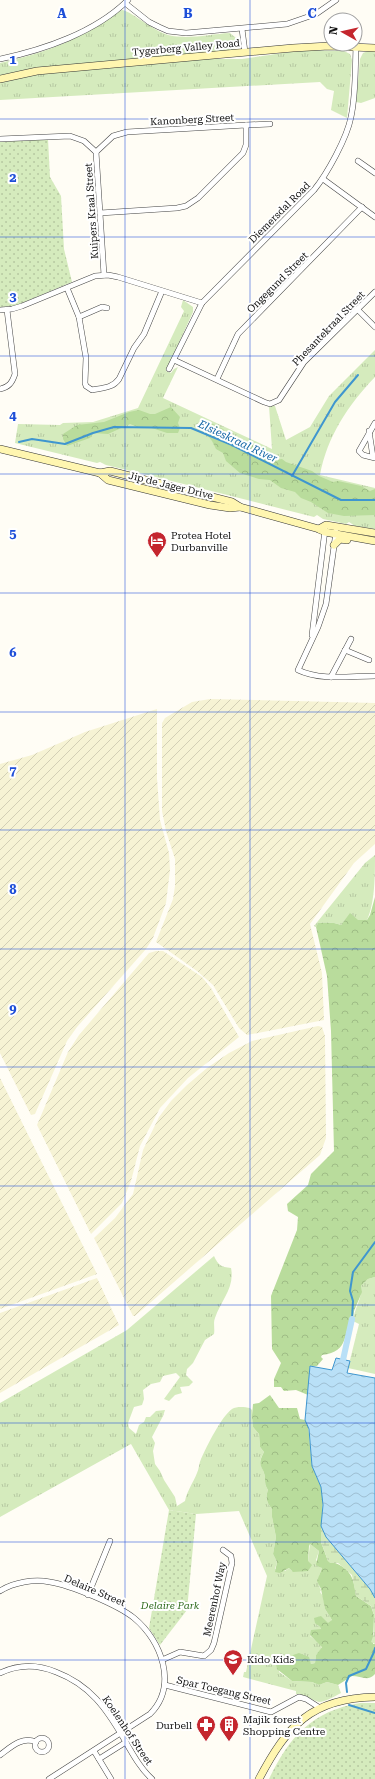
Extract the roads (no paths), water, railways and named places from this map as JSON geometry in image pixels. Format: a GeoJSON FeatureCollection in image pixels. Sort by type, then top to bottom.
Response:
{"type":"FeatureCollection","features":[{"type":"Feature","properties":{"kind":"main road","name":"Tygerberg Valley Road"},"geometry":{"type":"LineString","coordinates":[[0,79],[37,71],[245,52],[323,47]]}},
{"type":"Feature","properties":{"kind":"main road","name":"Tygerberg Valley Road"},"geometry":{"type":"LineString","coordinates":[[363,47],[375,48]]}},
{"type":"Feature","properties":{"kind":"main road","name":"Jip de Jager Drive"},"geometry":{"type":"LineString","coordinates":[[0,445],[18,453]]}},
{"type":"Feature","properties":{"kind":"main road","name":"Jip de Jager Drive"},"geometry":{"type":"LineString","coordinates":[[0,449],[100,473],[108,480],[210,505],[230,508],[240,507],[324,528],[375,534]]}},
{"type":"Feature","properties":{"kind":"main road","name":"Jip de Jager Drive"},"geometry":{"type":"LineString","coordinates":[[337,530],[375,541]]}},
{"type":"Feature","properties":{"kind":"main road"},"geometry":{"type":"LineString","coordinates":[[334,545],[341,539],[375,545]]}},
{"type":"Feature","properties":{"kind":"main road"},"geometry":{"type":"LineString","coordinates":[[259,1779],[276,1747],[299,1722],[320,1708],[342,1700],[375,1697]]}},
{"type":"Feature","properties":{"kind":"street"},"geometry":{"type":"LineString","coordinates":[[0,59],[21,55],[72,36],[97,23],[126,2],[149,22],[168,31],[186,32],[242,29],[296,22],[323,11],[336,0]]}},
{"type":"Feature","properties":{"kind":"street"},"geometry":{"type":"LineString","coordinates":[[242,29],[245,52]]}},
{"type":"Feature","properties":{"kind":"street","name":"Diemersdal Road"},"geometry":{"type":"LineString","coordinates":[[169,369],[202,303],[323,179],[350,123],[353,104],[356,52]]}},
{"type":"Feature","properties":{"kind":"street"},"geometry":{"type":"LineString","coordinates":[[246,125],[270,124]]}},
{"type":"Feature","properties":{"kind":"street","name":"Kanonberg Street"},"geometry":{"type":"LineString","coordinates":[[96,152],[112,136],[127,132],[246,125],[246,145],[242,154],[191,204],[177,208],[100,213]]}},
{"type":"Feature","properties":{"kind":"street","name":"Kuipers Kraal Street"},"geometry":{"type":"LineString","coordinates":[[0,139],[70,136],[84,141],[96,152],[104,275]]}},
{"type":"Feature","properties":{"kind":"street"},"geometry":{"type":"LineString","coordinates":[[358,161],[375,172]]}},
{"type":"Feature","properties":{"kind":"street"},"geometry":{"type":"LineString","coordinates":[[323,179],[375,217]]}},
{"type":"Feature","properties":{"kind":"street","name":"Ongegund Street"},"geometry":{"type":"LineString","coordinates":[[217,379],[238,334],[362,207]]}},
{"type":"Feature","properties":{"kind":"street"},"geometry":{"type":"LineString","coordinates":[[0,310],[7,310],[22,306],[90,278],[104,275],[118,277],[202,303]]}},
{"type":"Feature","properties":{"kind":"street"},"geometry":{"type":"LineString","coordinates":[[67,288],[79,317],[86,358],[84,373],[86,386],[92,390],[109,387],[116,383],[119,379],[134,348],[144,334],[162,291]]}},
{"type":"Feature","properties":{"kind":"street","name":"Phesantekraal Street"},"geometry":{"type":"LineString","coordinates":[[174,360],[264,402],[274,403],[282,397],[304,362],[375,292]]}},
{"type":"Feature","properties":{"kind":"street"},"geometry":{"type":"LineString","coordinates":[[79,317],[102,307],[107,308]]}},
{"type":"Feature","properties":{"kind":"street"},"geometry":{"type":"LineString","coordinates":[[357,309],[375,327]]}},
{"type":"Feature","properties":{"kind":"street"},"geometry":{"type":"LineString","coordinates":[[0,389],[11,383],[15,374],[7,310]]}},
{"type":"Feature","properties":{"kind":"street"},"geometry":{"type":"LineString","coordinates":[[370,431],[374,457],[363,455],[359,451],[370,431],[375,423]]}},
{"type":"Feature","properties":{"kind":"street"},"geometry":{"type":"LineString","coordinates":[[311,640],[324,528]]}},
{"type":"Feature","properties":{"kind":"street"},"geometry":{"type":"LineString","coordinates":[[337,530],[326,604],[322,617],[298,670],[312,676],[375,676]]}},
{"type":"Feature","properties":{"kind":"street"},"geometry":{"type":"LineString","coordinates":[[331,677],[351,639]]}},
{"type":"Feature","properties":{"kind":"street"},"geometry":{"type":"LineString","coordinates":[[345,650],[369,660]]}},
{"type":"Feature","properties":{"kind":"street"},"geometry":{"type":"LineString","coordinates":[[88,1595],[110,1541]]}},
{"type":"Feature","properties":{"kind":"street","name":"Meerenhof Way"},"geometry":{"type":"LineString","coordinates":[[162,1660],[183,1652],[204,1656],[211,1650],[214,1644],[232,1563],[230,1556],[224,1550]]}},
{"type":"Feature","properties":{"kind":"street","name":"Delaire Street"},"geometry":{"type":"LineString","coordinates":[[0,1591],[17,1584],[45,1581],[57,1583],[115,1606],[134,1618],[150,1635],[162,1660],[165,1685]]}},
{"type":"Feature","properties":{"kind":"street","name":"Koelenhof Street"},"geometry":{"type":"LineString","coordinates":[[0,1673],[14,1668],[33,1666],[44,1667],[72,1678],[89,1690],[100,1702],[139,1764],[152,1779]]}},
{"type":"Feature","properties":{"kind":"street"},"geometry":{"type":"LineString","coordinates":[[49,1779],[94,1751],[154,1710],[165,1685]]}},
{"type":"Feature","properties":{"kind":"street","name":"Spar Toegang Street"},"geometry":{"type":"LineString","coordinates":[[165,1685],[271,1712],[299,1697],[306,1699],[320,1708]]}},
{"type":"Feature","properties":{"kind":"street"},"geometry":{"type":"LineString","coordinates":[[0,1755],[22,1740],[29,1739],[36,1742]]}},
{"type":"Feature","properties":{"kind":"street"},"geometry":{"type":"LineString","coordinates":[[99,1759],[126,1742]]}},
{"type":"Feature","properties":{"kind":"street"},"geometry":{"type":"LineString","coordinates":[[94,1751],[111,1779]]}},
{"type":"Feature","properties":{"kind":"water"},"geometry":{"type":"Polygon","coordinates":[[[336,1358],[350,1361],[347,1373],[375,1378],[375,1598],[370,1589],[326,1537],[321,1526],[323,1505],[321,1487],[312,1466],[309,1429],[305,1420],[310,1366],[332,1370],[336,1358]]]}},
{"type":"Feature","properties":{"kind":"waterway"},"geometry":{"type":"LineString","coordinates":[[292,476],[335,402],[358,375]]}},
{"type":"Feature","properties":{"kind":"waterway","name":"Elsieskraal River"},"geometry":{"type":"LineString","coordinates":[[19,442],[32,439],[65,444],[93,433],[114,427],[191,428],[232,445],[341,500],[375,500]]}},
{"type":"Feature","properties":{"kind":"waterway"},"geometry":{"type":"LineString","coordinates":[[352,1319],[353,1301],[350,1291],[353,1272],[375,1242]]}},
{"type":"Feature","properties":{"kind":"waterway"},"geometry":{"type":"LineString","coordinates":[[343,1360],[352,1319]]}},
{"type":"Feature","properties":{"kind":"waterway"},"geometry":{"type":"LineString","coordinates":[[347,1692],[346,1683],[349,1676],[366,1669],[375,1648]]}},
{"type":"Feature","properties":{"kind":"waterway"},"geometry":{"type":"LineString","coordinates":[[349,1705],[375,1713]]}},
{"type":"Feature","properties":{"kind":"place","name":"Protea Hotel Durbanville"},"geometry":{"type":"Point","coordinates":[157,558]}},
{"type":"Feature","properties":{"kind":"place","name":"Kido Kids"},"geometry":{"type":"Point","coordinates":[233,1676]}},
{"type":"Feature","properties":{"kind":"place","name":"Durbell"},"geometry":{"type":"Point","coordinates":[206,1742]}},
{"type":"Feature","properties":{"kind":"place","name":"Majik forest Shopping Centre"},"geometry":{"type":"Point","coordinates":[229,1742]}},
{"type":"Feature","properties":{"kind":"park label","name":"Delaire Park"},"geometry":{"type":"Point","coordinates":[170,1605]}}]}
